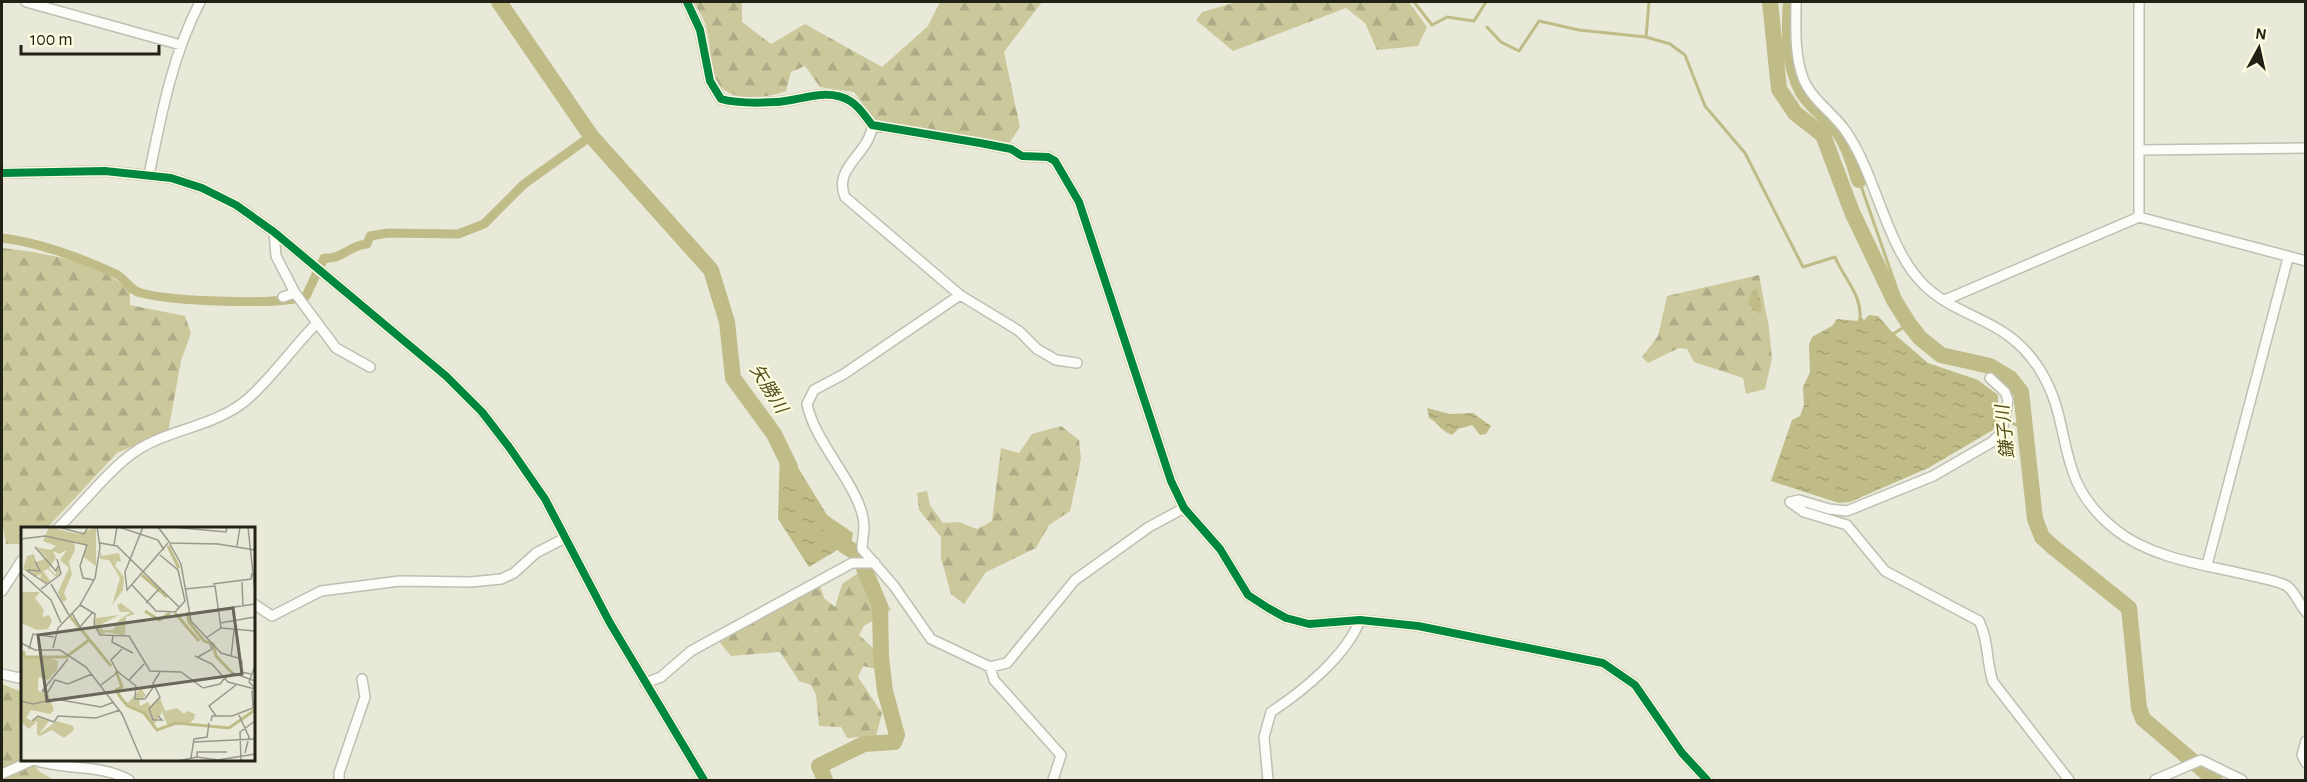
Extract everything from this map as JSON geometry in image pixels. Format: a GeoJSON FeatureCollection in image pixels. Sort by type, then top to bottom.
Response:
{"type":"FeatureCollection","features":[{"type":"Feature","properties":{"kind":"street"},"geometry":{"type":"LineString","coordinates":[[27,2],[181,45]]}},
{"type":"Feature","properties":{"kind":"street"},"geometry":{"type":"LineString","coordinates":[[149,175],[166,96],[181,45],[200,2]]}},
{"type":"Feature","properties":{"kind":"street"},"geometry":{"type":"LineString","coordinates":[[687,2],[700,30],[710,81],[721,99],[731,102],[777,102],[831,95],[849,100],[872,124],[980,143],[1011,150],[1022,156],[1048,158],[1055,161],[1079,202],[1122,337],[1142,389],[1164,465],[1184,508],[1220,549],[1248,595],[1286,618],[1309,624],[1360,620],[1418,626],[1603,663],[1621,673],[1635,685],[1683,753],[1707,780]]}},
{"type":"Feature","properties":{"kind":"street"},"geometry":{"type":"LineString","coordinates":[[1796,2],[1795,36],[1803,79],[1853,142],[1906,262],[1918,279],[1945,300],[1997,326],[2028,354],[2049,386],[2056,406],[2068,465],[2076,482],[2105,521],[2142,545],[2287,586],[2306,612]]}},
{"type":"Feature","properties":{"kind":"street"},"geometry":{"type":"LineString","coordinates":[[2139,2],[2139,218]]}},
{"type":"Feature","properties":{"kind":"street"},"geometry":{"type":"LineString","coordinates":[[872,124],[864,149],[844,172],[842,189],[845,197],[960,295],[1019,331],[1037,349],[1056,360],[1077,363]]}},
{"type":"Feature","properties":{"kind":"street"},"geometry":{"type":"LineString","coordinates":[[2139,150],[2306,148]]}},
{"type":"Feature","properties":{"kind":"street"},"geometry":{"type":"LineString","coordinates":[[2,173],[105,171],[171,178],[202,188],[236,205],[274,232],[446,376],[482,412],[545,499],[563,538],[645,683],[704,780]]}},
{"type":"Feature","properties":{"kind":"street"},"geometry":{"type":"LineString","coordinates":[[1945,300],[2139,218],[2306,261]]}},
{"type":"Feature","properties":{"kind":"street"},"geometry":{"type":"LineString","coordinates":[[274,232],[276,256],[295,292],[316,324],[336,348],[370,367]]}},
{"type":"Feature","properties":{"kind":"street"},"geometry":{"type":"LineString","coordinates":[[2207,565],[2288,258]]}},
{"type":"Feature","properties":{"kind":"street"},"geometry":{"type":"LineString","coordinates":[[283,297],[295,292]]}},
{"type":"Feature","properties":{"kind":"street"},"geometry":{"type":"LineString","coordinates":[[960,295],[844,374],[814,390],[807,404],[830,458],[858,502],[864,524],[862,549],[932,639],[990,667],[1007,663],[1075,580],[1141,533],[1184,508]]}},
{"type":"Feature","properties":{"kind":"street"},"geometry":{"type":"LineString","coordinates":[[59,527],[120,464],[136,451],[153,441],[193,429],[246,401],[316,324]]}},
{"type":"Feature","properties":{"kind":"street"},"geometry":{"type":"LineString","coordinates":[[1990,378],[2005,392],[2008,400],[2002,432],[1992,442],[1933,476],[1847,511],[1829,509],[1798,500],[1790,502],[1804,512],[1847,525],[1885,571],[1979,621],[1984,633],[1993,682],[2069,780]]}},
{"type":"Feature","properties":{"kind":"street"},"geometry":{"type":"LineString","coordinates":[[255,605],[272,616],[321,591],[400,580],[471,582],[501,579],[514,573],[536,553],[563,538]]}},
{"type":"Feature","properties":{"kind":"street"},"geometry":{"type":"LineString","coordinates":[[2,591],[21,562]]}},
{"type":"Feature","properties":{"kind":"street"},"geometry":{"type":"LineString","coordinates":[[645,683],[661,677],[691,651],[852,563],[875,563]]}},
{"type":"Feature","properties":{"kind":"street"},"geometry":{"type":"LineString","coordinates":[[1268,780],[1264,737],[1271,712],[1298,694],[1332,661],[1354,635],[1360,620]]}},
{"type":"Feature","properties":{"kind":"street"},"geometry":{"type":"LineString","coordinates":[[990,667],[994,680],[1061,755],[1053,780]]}},
{"type":"Feature","properties":{"kind":"street"},"geometry":{"type":"LineString","coordinates":[[2,674],[21,677]]}},
{"type":"Feature","properties":{"kind":"street"},"geometry":{"type":"LineString","coordinates":[[339,780],[339,773],[365,697],[362,679]]}},
{"type":"Feature","properties":{"kind":"street"},"geometry":{"type":"LineString","coordinates":[[2306,741],[2302,754],[2306,763]]}},
{"type":"Feature","properties":{"kind":"street"},"geometry":{"type":"LineString","coordinates":[[2155,780],[2201,760],[2242,780]]}},
{"type":"Feature","properties":{"kind":"street"},"geometry":{"type":"LineString","coordinates":[[2,774],[29,761]]}},
{"type":"Feature","properties":{"kind":"street"},"geometry":{"type":"LineString","coordinates":[[39,761],[97,768],[116,773],[129,780]]}},
{"type":"Feature","properties":{"kind":"green space"},"geometry":{"type":"Polygon","coordinates":[[[694,2],[742,2],[742,22],[771,44],[805,24],[882,67],[928,26],[940,2],[1042,2],[1004,52],[1020,127],[1008,145],[876,121],[854,92],[820,87],[805,66],[791,72],[786,91],[759,97],[734,95],[724,90],[717,82],[705,23],[694,2]]]}},
{"type":"Feature","properties":{"kind":"green space"},"geometry":{"type":"Polygon","coordinates":[[[1237,2],[1409,2],[1427,27],[1418,46],[1377,50],[1365,23],[1346,8],[1233,51],[1196,20],[1202,12],[1237,2]]]}},
{"type":"Feature","properties":{"kind":"green space"},"geometry":{"type":"Polygon","coordinates":[[[2,248],[35,252],[87,265],[118,281],[130,292],[130,305],[185,316],[191,333],[181,361],[168,432],[117,453],[48,527],[21,527],[21,544],[6,544],[2,522],[2,248]]]}},
{"type":"Feature","properties":{"kind":"green space"},"geometry":{"type":"Polygon","coordinates":[[[1759,275],[1772,359],[1765,389],[1746,394],[1743,378],[1694,362],[1687,349],[1679,348],[1648,363],[1642,357],[1658,336],[1667,296],[1759,275]]]}},
{"type":"Feature","properties":{"kind":"green space"},"geometry":{"type":"Polygon","coordinates":[[[1061,426],[1079,440],[1081,459],[1070,511],[1049,525],[1036,548],[986,572],[964,604],[951,594],[941,558],[941,537],[919,510],[917,493],[927,491],[930,505],[943,523],[959,522],[977,529],[992,521],[1001,448],[1019,453],[1032,434],[1061,426]]]}},
{"type":"Feature","properties":{"kind":"green space"},"geometry":{"type":"Polygon","coordinates":[[[867,567],[891,610],[864,626],[859,635],[874,649],[876,669],[863,666],[858,677],[882,713],[876,736],[847,738],[841,727],[819,726],[816,695],[811,685],[799,681],[780,652],[731,656],[720,643],[724,638],[820,585],[824,598],[835,607],[842,584],[867,567]]]}},
{"type":"Feature","properties":{"kind":"green space"},"geometry":{"type":"Polygon","coordinates":[[[2,684],[21,692],[21,761],[31,761],[40,772],[54,780],[2,780],[2,684]]]}},
{"type":"Feature","properties":{"kind":"water"},"geometry":{"type":"Polygon","coordinates":[[[1757,288],[1762,308],[1760,314],[1748,304],[1752,291],[1757,288]]]}},
{"type":"Feature","properties":{"kind":"water"},"geometry":{"type":"Polygon","coordinates":[[[1869,315],[1878,316],[1892,332],[1928,363],[1978,380],[1998,395],[1998,411],[2003,415],[2002,419],[1997,420],[1993,430],[1928,468],[1850,502],[1839,503],[1771,481],[1792,420],[1800,416],[1804,405],[1803,387],[1810,372],[1809,345],[1812,337],[1832,326],[1837,319],[1857,321],[1860,316],[1864,320],[1869,315]]]}},
{"type":"Feature","properties":{"kind":"water"},"geometry":{"type":"Polygon","coordinates":[[[1427,408],[1450,414],[1473,413],[1491,426],[1486,434],[1480,435],[1472,425],[1458,429],[1452,435],[1429,418],[1427,408]]]}},
{"type":"Feature","properties":{"kind":"water"},"geometry":{"type":"Polygon","coordinates":[[[783,443],[827,515],[853,533],[851,545],[839,549],[809,567],[778,519],[780,448],[783,443]]]}},
{"type":"Feature","properties":{"kind":"waterway","name":"矢勝川"},"geometry":{"type":"LineString","coordinates":[[499,2],[591,136],[711,270],[727,322],[733,378],[774,434],[790,467]]}},
{"type":"Feature","properties":{"kind":"waterway"},"geometry":{"type":"LineString","coordinates":[[1414,2],[1432,25],[1447,17],[1474,21],[1486,2]]}},
{"type":"Feature","properties":{"kind":"waterway"},"geometry":{"type":"LineString","coordinates":[[1649,2],[1646,37],[1670,44],[1685,55],[1705,106],[1745,153],[1803,267],[1835,257],[1855,294],[1860,319]]}},
{"type":"Feature","properties":{"kind":"waterway","name":"鎌子川"},"geometry":{"type":"LineString","coordinates":[[1770,2],[1779,89],[1795,113],[1823,135],[1852,212],[1894,300],[1920,338],[1941,355],[1990,366],[2010,378],[2021,392],[2035,519],[2042,537],[2129,608],[2139,708],[2143,719],[2215,780]]}},
{"type":"Feature","properties":{"kind":"waterway","name":"鎌子川"},"geometry":{"type":"LineString","coordinates":[[1791,2],[1792,60],[1798,82],[1810,101],[1843,138],[1859,180]]}},
{"type":"Feature","properties":{"kind":"waterway"},"geometry":{"type":"LineString","coordinates":[[1487,27],[1501,42],[1519,51],[1539,21],[1579,30],[1646,37]]}},
{"type":"Feature","properties":{"kind":"waterway"},"geometry":{"type":"LineString","coordinates":[[2,238],[46,247],[88,262],[119,276],[137,292],[155,296],[250,302],[293,299],[306,296],[324,258],[336,257],[355,247],[367,244],[370,236],[388,233],[458,234],[484,224],[524,184],[591,136]]}},
{"type":"Feature","properties":{"kind":"waterway"},"geometry":{"type":"LineString","coordinates":[[1859,180],[1909,324],[1893,334]]}},
{"type":"Feature","properties":{"kind":"waterway"},"geometry":{"type":"LineString","coordinates":[[2007,420],[2024,429]]}},
{"type":"Feature","properties":{"kind":"waterway","name":"矢勝川"},"geometry":{"type":"LineString","coordinates":[[825,780],[819,766],[864,744],[894,742],[897,735],[885,691],[881,657],[880,606],[858,554],[845,546],[831,528]]}},
{"type":"Feature","properties":{"kind":"cycle path"},"geometry":{"type":"LineString","coordinates":[[687,2],[700,30],[710,81],[721,99],[763,103],[832,95],[853,103],[872,125],[1011,149],[1022,156],[1048,157],[1055,161],[1079,202],[1171,481],[1184,508],[1220,549],[1248,595],[1286,618],[1309,624],[1360,620],[1418,626],[1603,663],[1635,685],[1682,753],[1707,780]]}},
{"type":"Feature","properties":{"kind":"cycle path"},"geometry":{"type":"LineString","coordinates":[[2,173],[105,171],[171,178],[202,188],[236,205],[274,232],[446,376],[482,412],[545,499],[610,623],[704,780]]}}]}
